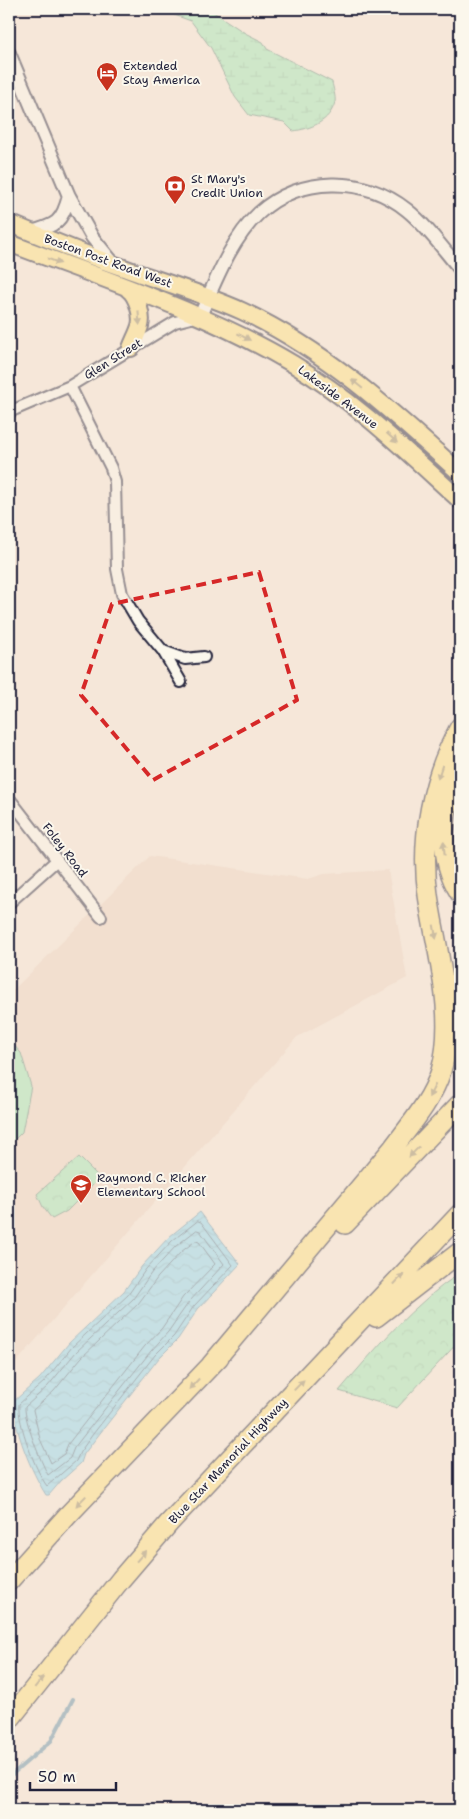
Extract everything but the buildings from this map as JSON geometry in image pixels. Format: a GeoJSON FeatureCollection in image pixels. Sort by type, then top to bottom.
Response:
{"type":"FeatureCollection","features":[{"type":"Feature","properties":{"kind":"highway"},"geometry":{"type":"LineString","coordinates":[[211,1365],[387,1156],[420,1112],[438,1079],[444,1053],[444,983],[428,894],[427,840],[440,771],[460,727]]}},
{"type":"Feature","properties":{"kind":"highway"},"geometry":{"type":"LineString","coordinates":[[460,768],[447,806],[444,838],[448,868],[460,893]]}},
{"type":"Feature","properties":{"kind":"highway"},"geometry":{"type":"LineString","coordinates":[[9,1581],[211,1365],[460,1104]]}},
{"type":"Feature","properties":{"kind":"highway","name":"Blue Star Memorial Highway"},"geometry":{"type":"LineString","coordinates":[[9,1720],[121,1579],[169,1523],[460,1214]]}},
{"type":"Feature","properties":{"kind":"highway"},"geometry":{"type":"LineString","coordinates":[[318,1366],[430,1273],[460,1252]]}},
{"type":"Feature","properties":{"kind":"main road","name":"Boston Post Road West"},"geometry":{"type":"LineString","coordinates":[[9,223],[116,265],[208,298]]}},
{"type":"Feature","properties":{"kind":"main road","name":"Boston Post Road West"},"geometry":{"type":"LineString","coordinates":[[9,243],[200,316]]}},
{"type":"Feature","properties":{"kind":"main road"},"geometry":{"type":"LineString","coordinates":[[128,289],[133,292],[140,324],[131,348]]}},
{"type":"Feature","properties":{"kind":"main road","name":"Lakeside Avenue"},"geometry":{"type":"LineString","coordinates":[[208,298],[257,319],[332,364],[408,425],[460,473]]}},
{"type":"Feature","properties":{"kind":"main road","name":"Lakeside Avenue"},"geometry":{"type":"LineString","coordinates":[[200,316],[282,357],[316,378],[381,429],[460,500]]}},
{"type":"Feature","properties":{"kind":"street"},"geometry":{"type":"LineString","coordinates":[[9,53],[69,196],[92,237],[116,265]]}},
{"type":"Feature","properties":{"kind":"street"},"geometry":{"type":"LineString","coordinates":[[200,316],[235,245],[258,214],[296,191],[324,185],[358,186],[390,198],[416,218],[460,269]]}},
{"type":"Feature","properties":{"kind":"street"},"geometry":{"type":"LineString","coordinates":[[31,232],[50,227],[59,221],[65,212],[69,196]]}},
{"type":"Feature","properties":{"kind":"street","name":"Glen Street"},"geometry":{"type":"LineString","coordinates":[[9,412],[70,386],[175,322],[200,316]]}},
{"type":"Feature","properties":{"kind":"street"},"geometry":{"type":"LineString","coordinates":[[70,386],[111,468],[115,482],[117,568],[122,594],[138,621],[163,651],[181,682]]}},
{"type":"Feature","properties":{"kind":"street"},"geometry":{"type":"LineString","coordinates":[[163,651],[185,658],[204,657]]}},
{"type":"Feature","properties":{"kind":"street","name":"Foley Road"},"geometry":{"type":"LineString","coordinates":[[9,798],[101,917]]}},
{"type":"Feature","properties":{"kind":"street"},"geometry":{"type":"LineString","coordinates":[[9,903],[57,860]]}},
{"type":"Feature","properties":{"kind":"highlighted area"},"geometry":{"type":"Polygon","coordinates":[[[259,572],[297,700],[153,780],[81,695],[112,604],[259,572]]]}},
{"type":"Feature","properties":{"kind":"shaded area","name":"Raymond C. Richer Elementary School"},"geometry":{"type":"Polygon","coordinates":[[[150,856],[308,879],[324,874],[388,870],[407,978],[297,1037],[9,1371],[9,994],[150,856]]]}},
{"type":"Feature","properties":{"kind":"green space"},"geometry":{"type":"Polygon","coordinates":[[[158,9],[209,9],[245,33],[263,42],[267,49],[332,82],[335,102],[329,115],[312,126],[293,131],[284,122],[249,115],[235,97],[211,48],[191,21],[158,9]]]}},
{"type":"Feature","properties":{"kind":"green space"},"geometry":{"type":"Polygon","coordinates":[[[9,1040],[21,1053],[31,1086],[22,1132],[9,1145],[9,1040]]]}},
{"type":"Feature","properties":{"kind":"green space"},"geometry":{"type":"Polygon","coordinates":[[[79,1157],[100,1178],[67,1211],[52,1219],[43,1207],[37,1194],[79,1157]]]}},
{"type":"Feature","properties":{"kind":"green space"},"geometry":{"type":"Polygon","coordinates":[[[460,1273],[460,1340],[397,1408],[339,1391],[410,1313],[460,1273]]]}},
{"type":"Feature","properties":{"kind":"water"},"geometry":{"type":"Polygon","coordinates":[[[200,1212],[240,1264],[198,1309],[178,1339],[159,1358],[84,1454],[81,1463],[49,1495],[46,1495],[24,1450],[16,1425],[13,1402],[40,1378],[69,1343],[124,1291],[142,1266],[169,1237],[200,1212]]]}},
{"type":"Feature","properties":{"kind":"waterway"},"geometry":{"type":"LineString","coordinates":[[9,1777],[51,1741],[73,1699]]}},
{"type":"Feature","properties":{"kind":"waterway"},"geometry":{"type":"LineString","coordinates":[[9,1802],[23,1810]]}},
{"type":"Feature","properties":{"kind":"place","name":"Extended Stay America"},"geometry":{"type":"Point","coordinates":[107,92]}},
{"type":"Feature","properties":{"kind":"place","name":"St Mary's Credit Union"},"geometry":{"type":"Point","coordinates":[175,205]}},
{"type":"Feature","properties":{"kind":"place","name":"Raymond C. Richer Elementary School"},"geometry":{"type":"Point","coordinates":[81,1204]}}]}
